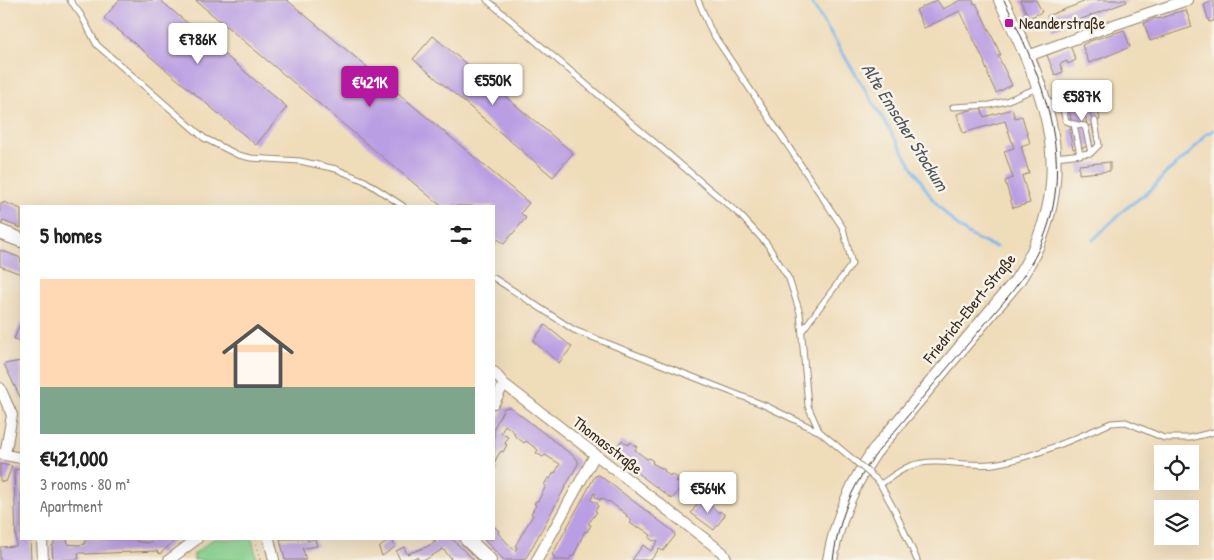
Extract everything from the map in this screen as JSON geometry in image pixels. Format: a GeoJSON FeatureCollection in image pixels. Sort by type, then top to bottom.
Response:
{"type":"FeatureCollection","features":[{"type":"Feature","properties":{"kind":"main road","name":"Friedrich-Ebert-Straße"},"geometry":{"type":"LineString","coordinates":[[830,560],[841,514],[860,472],[925,390],[1012,288],[1030,261],[1040,241],[1053,191],[1054,157],[1050,125],[1040,87],[1028,56],[1001,0]]}},
{"type":"Feature","properties":{"kind":"main road"},"geometry":{"type":"LineString","coordinates":[[0,232],[20,240]]}},
{"type":"Feature","properties":{"kind":"main road"},"geometry":{"type":"LineString","coordinates":[[468,540],[489,560]]}},
{"type":"Feature","properties":{"kind":"street"},"geometry":{"type":"LineString","coordinates":[[1028,56],[1187,0]]}},
{"type":"Feature","properties":{"kind":"street","name":"Thomasstraße"},"geometry":{"type":"LineString","coordinates":[[495,373],[504,384],[722,552],[727,560]]}},
{"type":"Feature","properties":{"kind":"street"},"geometry":{"type":"LineString","coordinates":[[495,401],[504,384]]}},
{"type":"Feature","properties":{"kind":"street"},"geometry":{"type":"LineString","coordinates":[[0,388],[12,415],[2,454],[20,458]]}},
{"type":"Feature","properties":{"kind":"street"},"geometry":{"type":"LineString","coordinates":[[537,560],[595,454]]}},
{"type":"Feature","properties":{"kind":"street"},"geometry":{"type":"LineString","coordinates":[[42,540],[43,560]]}},
{"type":"Feature","properties":{"kind":"street"},"geometry":{"type":"LineString","coordinates":[[170,560],[196,540]]}},
{"type":"Feature","properties":{"kind":"street"},"geometry":{"type":"LineString","coordinates":[[269,540],[274,560]]}},
{"type":"Feature","properties":{"kind":"lane"},"geometry":{"type":"LineString","coordinates":[[70,0],[81,15],[97,45],[204,138],[238,155],[250,158],[300,161],[336,169],[365,181],[401,205]]}},
{"type":"Feature","properties":{"kind":"lane"},"geometry":{"type":"LineString","coordinates":[[487,0],[740,215],[767,244],[789,279],[800,313],[808,406],[819,432]]}},
{"type":"Feature","properties":{"kind":"lane"},"geometry":{"type":"LineString","coordinates":[[698,0],[711,31],[843,228],[852,264],[802,331]]}},
{"type":"Feature","properties":{"kind":"lane"},"geometry":{"type":"LineString","coordinates":[[953,107],[990,105],[1006,101],[1040,87]]}},
{"type":"Feature","properties":{"kind":"lane"},"geometry":{"type":"LineString","coordinates":[[1044,104],[1083,92],[1090,96],[1092,105]]}},
{"type":"Feature","properties":{"kind":"lane"},"geometry":{"type":"LineString","coordinates":[[1060,99],[1066,121],[1085,126],[1091,153]]}},
{"type":"Feature","properties":{"kind":"lane"},"geometry":{"type":"LineString","coordinates":[[1054,157],[1091,153],[1099,145],[1095,121]]}},
{"type":"Feature","properties":{"kind":"lane"},"geometry":{"type":"LineString","coordinates":[[1074,124],[1080,154]]}},
{"type":"Feature","properties":{"kind":"lane"},"geometry":{"type":"LineString","coordinates":[[495,279],[574,330],[764,405],[819,432],[879,482],[895,511],[917,560]]}},
{"type":"Feature","properties":{"kind":"lane"},"geometry":{"type":"LineString","coordinates":[[879,482],[910,466],[921,464],[941,462],[997,464],[1022,458],[1111,423],[1126,422],[1164,438],[1190,438],[1214,432]]}},
{"type":"Feature","properties":{"kind":"path"},"geometry":{"type":"LineString","coordinates":[[255,540],[260,560]]}},
{"type":"Feature","properties":{"kind":"green space"},"geometry":{"type":"Polygon","coordinates":[[[212,540],[252,540],[257,560],[194,560],[194,554],[212,540]]]}},
{"type":"Feature","properties":{"kind":"building"},"geometry":{"type":"Polygon","coordinates":[[[119,0],[160,0],[287,107],[256,145],[104,18],[119,0]]]}},
{"type":"Feature","properties":{"kind":"building"},"geometry":{"type":"Polygon","coordinates":[[[195,0],[287,0],[529,203],[521,213],[526,218],[504,244],[498,239],[495,244],[495,205],[440,205],[195,0]]]}},
{"type":"Feature","properties":{"kind":"building"},"geometry":{"type":"Polygon","coordinates":[[[937,0],[943,9],[961,0],[973,0],[974,4],[976,3],[1001,55],[998,56],[1012,85],[996,93],[985,63],[960,11],[924,28],[916,10],[937,0]]]}},
{"type":"Feature","properties":{"kind":"building"},"geometry":{"type":"Polygon","coordinates":[[[1020,0],[1036,0],[1042,12],[1029,18],[1020,0]]]}},
{"type":"Feature","properties":{"kind":"building"},"geometry":{"type":"Polygon","coordinates":[[[1089,0],[1126,0],[1127,2],[1052,30],[1047,16],[1089,0]]]}},
{"type":"Feature","properties":{"kind":"building"},"geometry":{"type":"Polygon","coordinates":[[[1214,0],[1214,21],[1209,22],[1204,5],[1214,0]]]}},
{"type":"Feature","properties":{"kind":"building"},"geometry":{"type":"Polygon","coordinates":[[[1186,10],[1192,27],[1150,41],[1144,23],[1186,10]]]}},
{"type":"Feature","properties":{"kind":"building"},"geometry":{"type":"Polygon","coordinates":[[[1124,30],[1130,47],[1089,63],[1082,45],[1124,30]]]}},
{"type":"Feature","properties":{"kind":"building"},"geometry":{"type":"Polygon","coordinates":[[[433,36],[573,153],[553,177],[413,59],[433,36]]]}},
{"type":"Feature","properties":{"kind":"building"},"geometry":{"type":"Polygon","coordinates":[[[1070,46],[1076,60],[1068,64],[1067,61],[1060,64],[1063,72],[1055,75],[1047,55],[1070,46]]]}},
{"type":"Feature","properties":{"kind":"building"},"geometry":{"type":"Polygon","coordinates":[[[1087,96],[1089,106],[1097,104],[1100,120],[1092,122],[1090,112],[1085,113],[1087,126],[1092,125],[1096,145],[1073,149],[1069,130],[1073,129],[1067,100],[1087,96]]]}},
{"type":"Feature","properties":{"kind":"building"},"geometry":{"type":"Polygon","coordinates":[[[981,107],[984,117],[1012,109],[1015,118],[1022,116],[1030,143],[1021,146],[1029,173],[1022,176],[1030,203],[1013,208],[1005,181],[1013,178],[1004,151],[1014,148],[1005,121],[963,133],[957,114],[981,107]]]}},
{"type":"Feature","properties":{"kind":"building"},"geometry":{"type":"Polygon","coordinates":[[[1110,162],[1110,171],[1079,174],[1079,165],[1110,162]]]}},
{"type":"Feature","properties":{"kind":"building"},"geometry":{"type":"Polygon","coordinates":[[[4,202],[20,209],[20,228],[3,221],[2,224],[0,223],[0,203],[3,204],[4,202]]]}},
{"type":"Feature","properties":{"kind":"building"},"geometry":{"type":"Polygon","coordinates":[[[0,250],[20,258],[20,274],[0,266],[0,250]]]}},
{"type":"Feature","properties":{"kind":"building"},"geometry":{"type":"Polygon","coordinates":[[[20,324],[20,342],[14,339],[20,324]]]}},
{"type":"Feature","properties":{"kind":"building"},"geometry":{"type":"Polygon","coordinates":[[[545,325],[572,347],[559,363],[533,341],[545,325]]]}},
{"type":"Feature","properties":{"kind":"building"},"geometry":{"type":"Polygon","coordinates":[[[20,361],[20,397],[4,364],[20,361]]]}},
{"type":"Feature","properties":{"kind":"building"},"geometry":{"type":"Polygon","coordinates":[[[510,407],[578,461],[525,560],[504,560],[484,540],[495,540],[495,527],[499,531],[498,533],[515,551],[517,547],[515,546],[533,515],[531,514],[536,505],[534,504],[538,501],[548,478],[550,479],[560,464],[545,455],[543,457],[536,453],[538,450],[526,441],[524,443],[505,425],[501,433],[508,437],[505,444],[507,445],[495,462],[495,426],[504,408],[510,407]]]}},
{"type":"Feature","properties":{"kind":"building"},"geometry":{"type":"Polygon","coordinates":[[[622,440],[628,445],[630,442],[637,447],[635,450],[647,459],[649,458],[653,461],[652,463],[665,470],[670,476],[671,474],[678,478],[676,481],[682,486],[672,499],[612,454],[622,440]]]}},
{"type":"Feature","properties":{"kind":"building"},"geometry":{"type":"Polygon","coordinates":[[[0,464],[12,466],[6,482],[0,481],[0,464]]]}},
{"type":"Feature","properties":{"kind":"building"},"geometry":{"type":"Polygon","coordinates":[[[20,469],[20,540],[30,540],[31,560],[0,560],[0,547],[16,546],[14,470],[20,469]]]}},
{"type":"Feature","properties":{"kind":"building"},"geometry":{"type":"Polygon","coordinates":[[[599,475],[674,532],[675,536],[663,551],[659,549],[651,560],[632,560],[643,545],[651,551],[658,541],[653,541],[649,538],[651,535],[630,523],[632,521],[627,515],[609,501],[601,498],[600,500],[595,497],[596,494],[594,493],[591,500],[597,503],[598,506],[595,511],[597,512],[588,524],[591,525],[587,532],[585,531],[573,557],[571,556],[569,560],[554,560],[552,555],[595,476],[599,475]]]}},
{"type":"Feature","properties":{"kind":"building"},"geometry":{"type":"Polygon","coordinates":[[[701,499],[719,513],[720,511],[725,515],[714,530],[691,513],[701,499]]]}},
{"type":"Feature","properties":{"kind":"building"},"geometry":{"type":"Polygon","coordinates":[[[54,540],[67,540],[68,544],[78,545],[85,544],[85,540],[137,540],[137,542],[149,543],[153,540],[175,540],[160,554],[157,551],[78,553],[79,559],[53,560],[52,545],[54,545],[54,540]]]}},
{"type":"Feature","properties":{"kind":"building"},"geometry":{"type":"Polygon","coordinates":[[[280,540],[315,540],[317,546],[302,547],[306,560],[285,560],[280,540]]]}},
{"type":"Feature","properties":{"kind":"building"},"geometry":{"type":"Polygon","coordinates":[[[389,540],[392,540],[395,547],[382,556],[379,548],[389,540]]]}},
{"type":"Feature","properties":{"kind":"building"},"geometry":{"type":"Polygon","coordinates":[[[433,540],[453,540],[474,560],[449,560],[451,558],[443,549],[425,560],[419,560],[417,557],[409,560],[400,560],[396,551],[404,547],[407,554],[436,542],[433,540]]]}},
{"type":"Feature","properties":{"kind":"waterway","name":"Alte Emscher Stockum"},"geometry":{"type":"LineString","coordinates":[[810,0],[931,197],[959,228],[975,238],[996,247]]}},
{"type":"Feature","properties":{"kind":"waterway","name":"Alte Emscher Stockum"},"geometry":{"type":"LineString","coordinates":[[1093,240],[1125,209],[1152,189],[1166,173],[1191,152],[1205,135],[1214,130]]}},
{"type":"Feature","properties":{"kind":"tram line"},"geometry":{"type":"LineString","coordinates":[[833,560],[837,538],[847,505],[867,467],[883,445],[1014,290],[1043,240],[1053,205],[1057,171],[1054,136],[1046,102],[1034,68],[1004,0]]}},
{"type":"Feature","properties":{"kind":"place","name":"Neanderstraße"},"geometry":{"type":"Point","coordinates":[1009,23]}}]}
